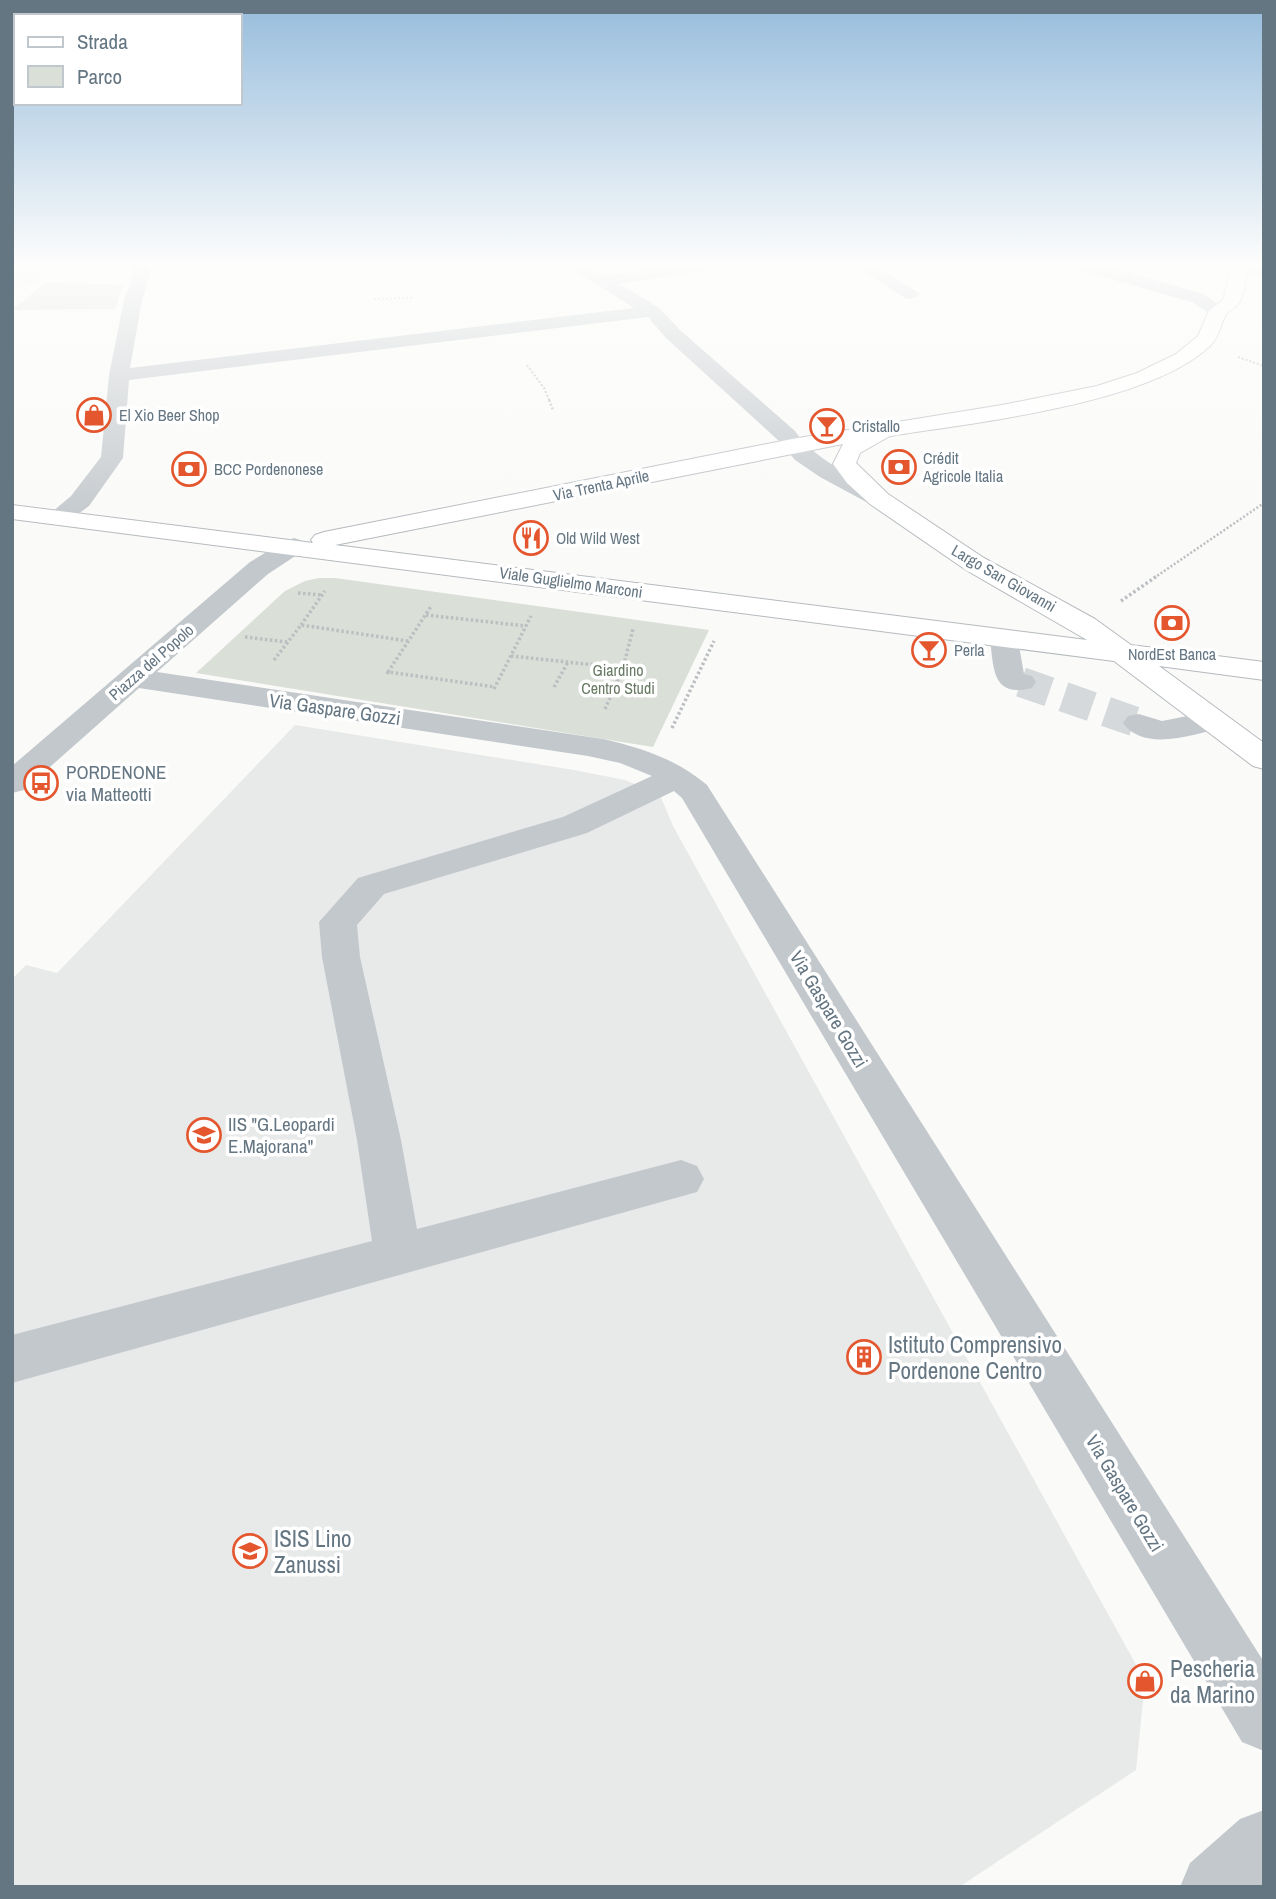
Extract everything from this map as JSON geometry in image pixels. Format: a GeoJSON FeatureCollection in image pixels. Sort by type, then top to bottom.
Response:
{"type":"FeatureCollection","features":[{"type":"Feature","properties":{"kind":"main road"},"geometry":{"type":"LineString","coordinates":[[909,427],[1070,398],[1144,377],[1183,358],[1192,351]]}},
{"type":"Feature","properties":{"kind":"main road","name":"Via Trenta Aprile"},"geometry":{"type":"LineString","coordinates":[[294,547],[792,446],[909,427]]}},
{"type":"Feature","properties":{"kind":"main road","name":"Largo San Giovanni"},"geometry":{"type":"LineString","coordinates":[[909,427],[853,445],[845,454],[844,464],[855,478],[879,499],[975,564],[1085,625],[1264,759]]}},
{"type":"Feature","properties":{"kind":"main road","name":"Viale Guglielmo Marconi"},"geometry":{"type":"LineString","coordinates":[[12,512],[1129,656]]}},
{"type":"Feature","properties":{"kind":"main road","name":"Largo San Giovanni"},"geometry":{"type":"LineString","coordinates":[[1129,656],[1264,671]]}},
{"type":"Feature","properties":{"kind":"street"},"geometry":{"type":"LineString","coordinates":[[57,518],[80,502],[112,458],[119,375],[124,351]]}},
{"type":"Feature","properties":{"kind":"street"},"geometry":{"type":"LineString","coordinates":[[119,375],[322,351]]}},
{"type":"Feature","properties":{"kind":"street","name":"Largo San Giovanni"},"geometry":{"type":"LineString","coordinates":[[692,351],[787,436],[792,446],[812,461],[879,499]]}},
{"type":"Feature","properties":{"kind":"street","name":"Piazza del Popolo"},"geometry":{"type":"LineString","coordinates":[[12,783],[258,568],[294,547]]}},
{"type":"Feature","properties":{"kind":"street"},"geometry":{"type":"LineString","coordinates":[[1004,640],[1010,679],[1021,682]]}},
{"type":"Feature","properties":{"kind":"street","name":"Via Gaspare Gozzi"},"geometry":{"type":"LineString","coordinates":[[134,678],[630,754],[667,770],[695,792],[1264,1720]]}},
{"type":"Feature","properties":{"kind":"street"},"geometry":{"type":"LineString","coordinates":[[1139,723],[1160,731],[1213,720]]}},
{"type":"Feature","properties":{"kind":"street"},"geometry":{"type":"LineString","coordinates":[[398,1255],[379,1140],[341,957],[338,922],[371,886],[575,825],[667,770]]}},
{"type":"Feature","properties":{"kind":"street"},"geometry":{"type":"LineString","coordinates":[[12,1359],[681,1179]]}},
{"type":"Feature","properties":{"kind":"street"},"geometry":{"type":"LineString","coordinates":[[1214,1887],[1264,1843]]}},
{"type":"Feature","properties":{"kind":"path"},"geometry":{"type":"LineString","coordinates":[[527,365],[544,388],[553,410]]}},
{"type":"Feature","properties":{"kind":"path"},"geometry":{"type":"LineString","coordinates":[[1085,625],[1264,503]]}},
{"type":"Feature","properties":{"kind":"path"},"geometry":{"type":"LineString","coordinates":[[248,696],[330,585]]}},
{"type":"Feature","properties":{"kind":"path"},"geometry":{"type":"LineString","coordinates":[[388,672],[436,597]]}},
{"type":"Feature","properties":{"kind":"path"},"geometry":{"type":"LineString","coordinates":[[426,614],[526,626]]}},
{"type":"Feature","properties":{"kind":"path"},"geometry":{"type":"LineString","coordinates":[[478,730],[532,614]]}},
{"type":"Feature","properties":{"kind":"path"},"geometry":{"type":"LineString","coordinates":[[301,625],[408,641]]}},
{"type":"Feature","properties":{"kind":"path"},"geometry":{"type":"LineString","coordinates":[[511,656],[623,668],[633,629]]}},
{"type":"Feature","properties":{"kind":"path"},"geometry":{"type":"LineString","coordinates":[[239,636],[287,642]]}},
{"type":"Feature","properties":{"kind":"path"},"geometry":{"type":"LineString","coordinates":[[667,770],[715,640]]}},
{"type":"Feature","properties":{"kind":"path"},"geometry":{"type":"LineString","coordinates":[[554,687],[568,662]]}},
{"type":"Feature","properties":{"kind":"shaded area"},"geometry":{"type":"Polygon","coordinates":[[[295,725],[574,770],[625,780],[660,795],[673,826],[1145,1681],[1136,1770],[959,1887],[12,1887],[12,979],[26,965],[57,973],[295,725]]]}},
{"type":"Feature","properties":{"kind":"green space","name":"Giardino Centro Studi"},"geometry":{"type":"Polygon","coordinates":[[[335,578],[709,630],[653,747],[196,673],[285,591],[305,581],[335,578]]]}},
{"type":"Feature","properties":{"kind":"tunnel"},"geometry":{"type":"LineString","coordinates":[[1021,682],[1139,723]]}},
{"type":"Feature","properties":{"kind":"place","name":"El Xio Beer Shop"},"geometry":{"type":"Point","coordinates":[94,415]}},
{"type":"Feature","properties":{"kind":"place","name":"Cristallo"},"geometry":{"type":"Point","coordinates":[827,426]}},
{"type":"Feature","properties":{"kind":"place","name":"Crédit Agricole Italia"},"geometry":{"type":"Point","coordinates":[899,467]}},
{"type":"Feature","properties":{"kind":"place","name":"BCC Pordenonese"},"geometry":{"type":"Point","coordinates":[189,469]}},
{"type":"Feature","properties":{"kind":"place","name":"Old Wild West"},"geometry":{"type":"Point","coordinates":[531,538]}},
{"type":"Feature","properties":{"kind":"place","name":"NordEst Banca"},"geometry":{"type":"Point","coordinates":[1172,623]}},
{"type":"Feature","properties":{"kind":"place","name":"Perla"},"geometry":{"type":"Point","coordinates":[929,650]}},
{"type":"Feature","properties":{"kind":"place","name":"PORDENONE via Matteotti"},"geometry":{"type":"Point","coordinates":[41,783]}},
{"type":"Feature","properties":{"kind":"place","name":"IIS \"G.Leopardi E.Majorana\""},"geometry":{"type":"Point","coordinates":[204,1135]}},
{"type":"Feature","properties":{"kind":"place","name":"Istituto Comprensivo Pordenone Centro"},"geometry":{"type":"Point","coordinates":[864,1357]}},
{"type":"Feature","properties":{"kind":"place","name":"ISIS Lino Zanussi"},"geometry":{"type":"Point","coordinates":[250,1551]}},
{"type":"Feature","properties":{"kind":"place","name":"Pescheria da Marino"},"geometry":{"type":"Point","coordinates":[1145,1681]}}]}
